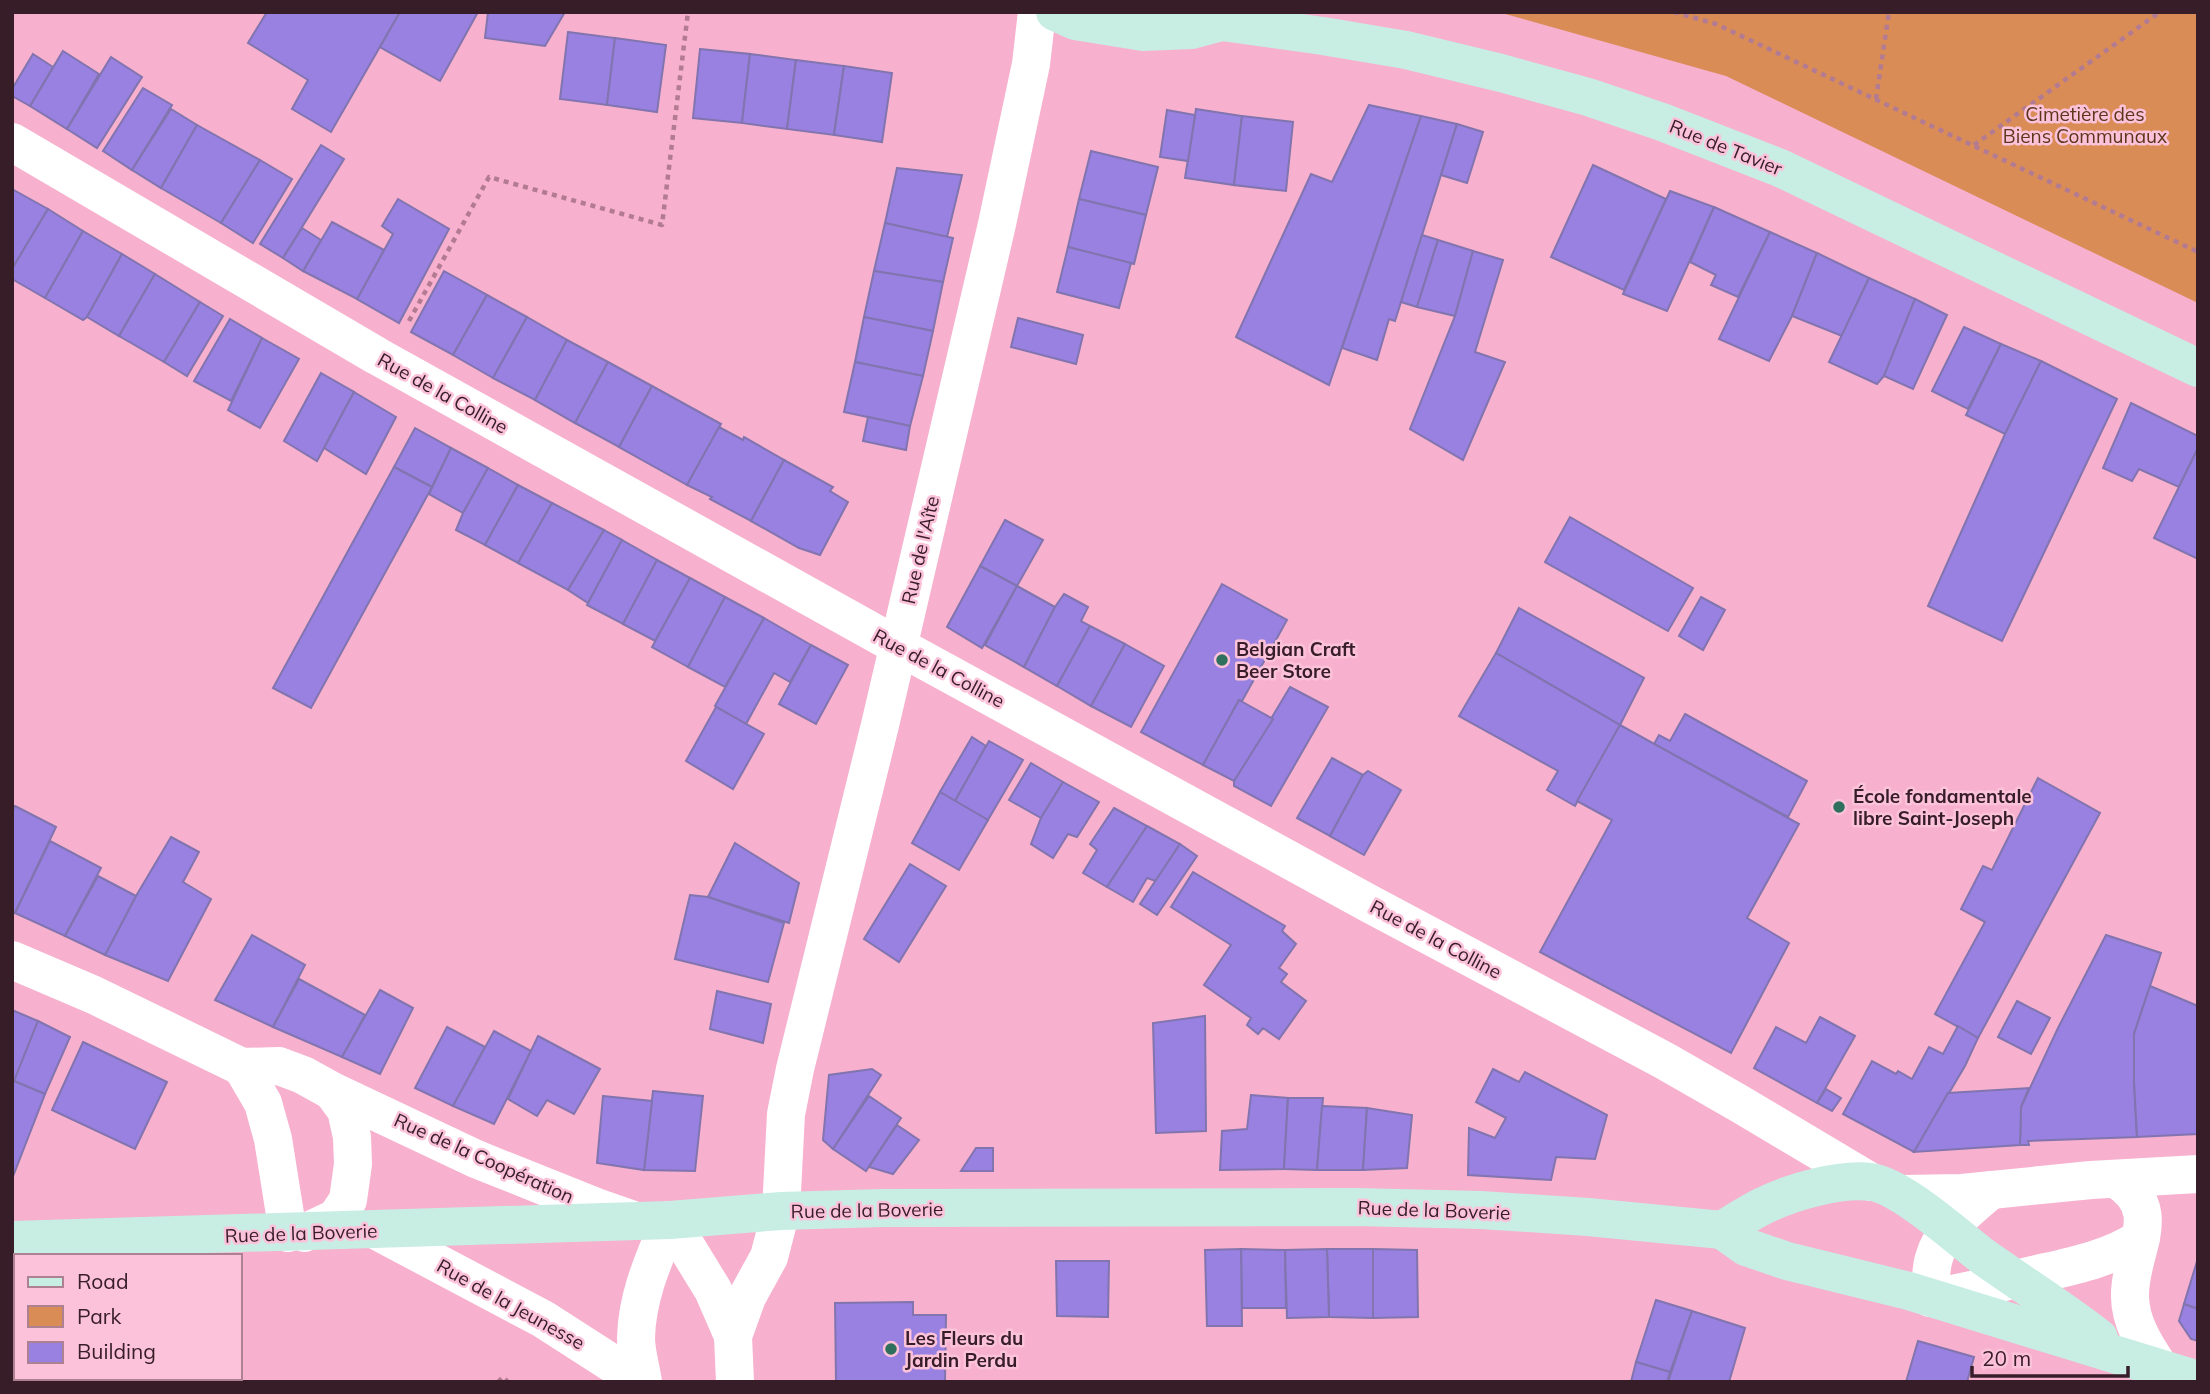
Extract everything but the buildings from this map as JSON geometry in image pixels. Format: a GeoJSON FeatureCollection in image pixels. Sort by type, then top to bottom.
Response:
{"type":"FeatureCollection","features":[{"type":"Feature","properties":{"kind":"street","name":"Rue de l'Aîte"},"geometry":{"type":"LineString","coordinates":[[781,1211],[786,1114],[795,1069],[898,646],[1013,149],[1031,64],[1037,12]]}},
{"type":"Feature","properties":{"kind":"street","name":"Rue de Tavier"},"geometry":{"type":"LineString","coordinates":[[1055,12],[1076,21],[1143,32],[1192,30],[1214,17],[1406,50],[1551,86],[1662,122],[1780,168],[2198,369]]}},
{"type":"Feature","properties":{"kind":"street","name":"Rue de la Colline"},"geometry":{"type":"LineString","coordinates":[[12,142],[365,350],[898,646],[1370,904],[1665,1061],[1886,1188]]}},
{"type":"Feature","properties":{"kind":"street","name":"Rue de la Coopération"},"geometry":{"type":"LineString","coordinates":[[12,960],[94,995],[242,1068],[279,1066],[476,1158],[596,1207],[654,1221]]}},
{"type":"Feature","properties":{"kind":"street"},"geometry":{"type":"LineString","coordinates":[[242,1068],[262,1103],[296,1233],[336,1218],[348,1200],[353,1164],[352,1137],[346,1110],[332,1091]]}},
{"type":"Feature","properties":{"kind":"street"},"geometry":{"type":"LineString","coordinates":[[2198,1174],[1962,1194],[1844,1183],[1796,1193],[1763,1205],[1722,1230],[1746,1247],[1787,1261],[1930,1297],[2198,1380]]}},
{"type":"Feature","properties":{"kind":"street"},"geometry":{"type":"LineString","coordinates":[[2116,1179],[2129,1187],[2139,1201],[2144,1216],[2133,1264],[2130,1295],[2137,1328],[2160,1368]]}},
{"type":"Feature","properties":{"kind":"street"},"geometry":{"type":"LineString","coordinates":[[1886,1188],[2122,1356]]}},
{"type":"Feature","properties":{"kind":"street"},"geometry":{"type":"LineString","coordinates":[[1930,1297],[1935,1254],[1948,1231],[1991,1190]]}},
{"type":"Feature","properties":{"kind":"street","name":"Rue de la Boverie"},"geometry":{"type":"LineString","coordinates":[[12,1240],[654,1221],[781,1211],[897,1208],[1356,1207],[1535,1214],[1722,1230]]}},
{"type":"Feature","properties":{"kind":"street"},"geometry":{"type":"LineString","coordinates":[[734,1382],[733,1336],[747,1297],[769,1257],[781,1211]]}},
{"type":"Feature","properties":{"kind":"street"},"geometry":{"type":"LineString","coordinates":[[654,1221],[713,1290],[733,1336]]}},
{"type":"Feature","properties":{"kind":"street","name":"Rue de la Jeunesse"},"geometry":{"type":"LineString","coordinates":[[642,1382],[636,1340],[654,1221]]}},
{"type":"Feature","properties":{"kind":"street","name":"Rue de la Jeunesse"},"geometry":{"type":"LineString","coordinates":[[377,1231],[543,1319],[642,1382]]}},
{"type":"Feature","properties":{"kind":"street"},"geometry":{"type":"LineString","coordinates":[[1930,1297],[1975,1291],[2098,1259],[2141,1238]]}},
{"type":"Feature","properties":{"kind":"path"},"geometry":{"type":"LineString","coordinates":[[408,323],[489,177],[662,225],[688,12]]}},
{"type":"Feature","properties":{"kind":"path"},"geometry":{"type":"LineString","coordinates":[[1674,12],[1716,24],[2198,252]]}},
{"type":"Feature","properties":{"kind":"path"},"geometry":{"type":"LineString","coordinates":[[1876,99],[1889,12]]}},
{"type":"Feature","properties":{"kind":"path"},"geometry":{"type":"LineString","coordinates":[[1973,145],[2161,12]]}},
{"type":"Feature","properties":{"kind":"path"},"geometry":{"type":"LineString","coordinates":[[498,1382],[503,1377],[508,1382]]}},
{"type":"Feature","properties":{"kind":"green space","name":"Cimetière des Biens Communaux"},"geometry":{"type":"Polygon","coordinates":[[[1498,12],[2198,12],[2198,303],[1726,76],[1498,12]]]}},
{"type":"Feature","properties":{"kind":"place","name":"Belgian Craft Beer Store"},"geometry":{"type":"Point","coordinates":[1222,660]}},
{"type":"Feature","properties":{"kind":"place","name":"École fondamentale libre Saint-Joseph"},"geometry":{"type":"Point","coordinates":[1839,807]}},
{"type":"Feature","properties":{"kind":"place","name":"Les Fleurs du Jardin Perdu"},"geometry":{"type":"Point","coordinates":[891,1349]}}]}
